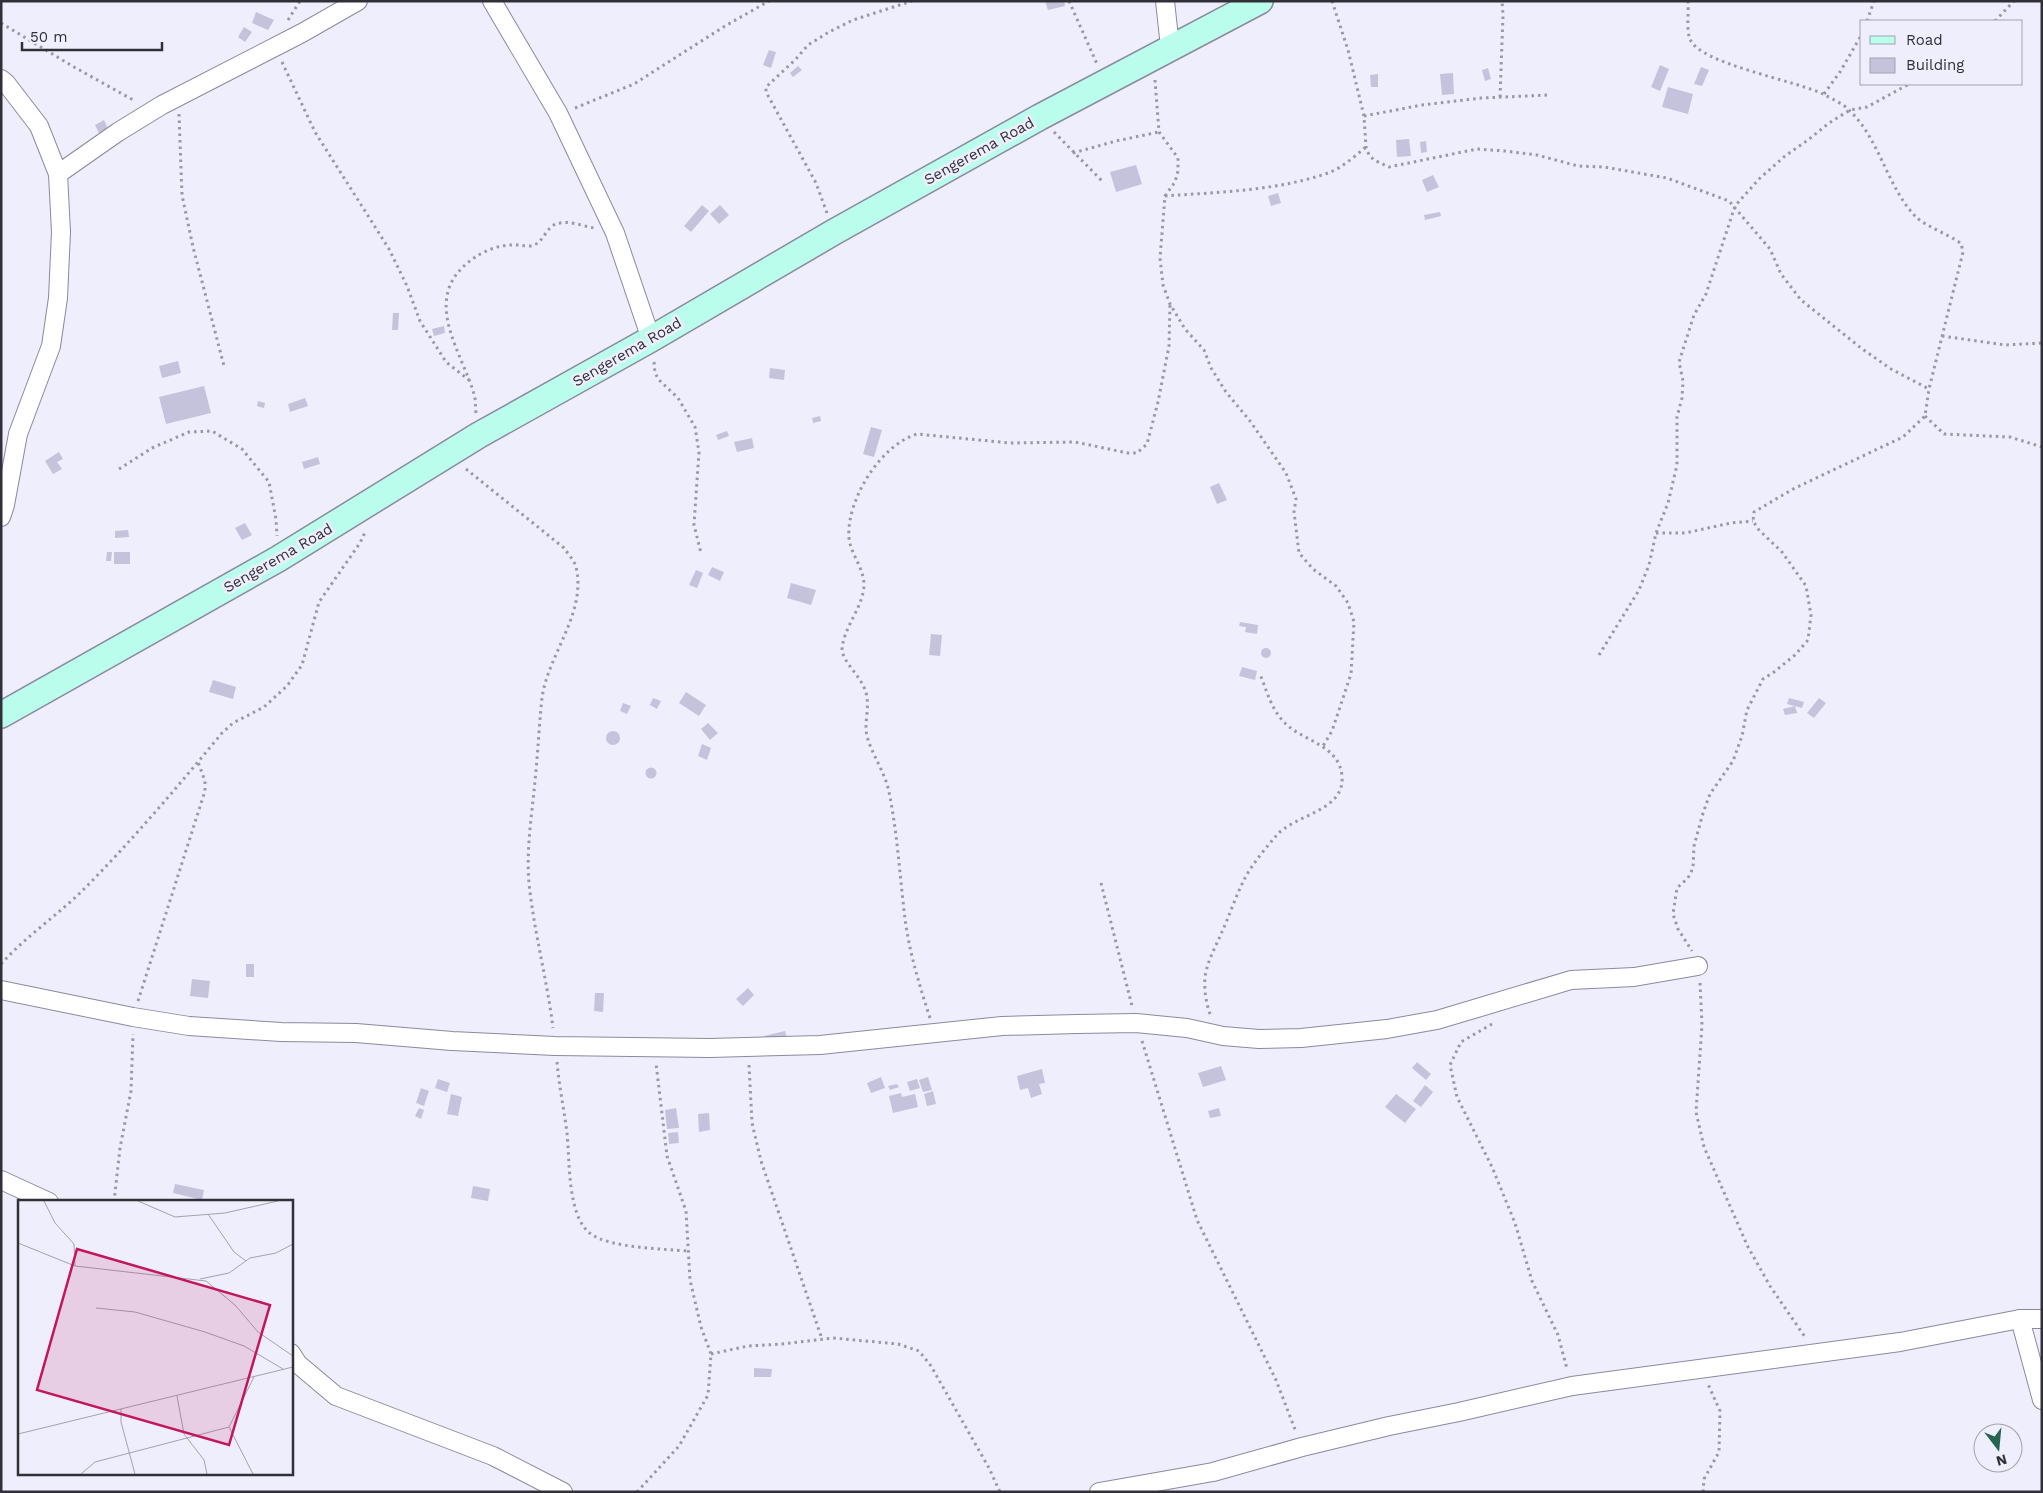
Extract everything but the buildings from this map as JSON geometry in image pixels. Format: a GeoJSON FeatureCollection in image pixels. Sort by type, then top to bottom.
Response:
{"type":"FeatureCollection","features":[{"type":"Feature","properties":{"kind":"main road","name":"Sengerema Road"},"geometry":{"type":"LineString","coordinates":[[1,715],[278,559],[383,496],[479,435],[651,339],[834,232],[1161,52],[1260,1]]}},
{"type":"Feature","properties":{"kind":"street"},"geometry":{"type":"LineString","coordinates":[[58,174],[118,132],[170,102],[276,47],[358,1]]}},
{"type":"Feature","properties":{"kind":"street"},"geometry":{"type":"LineString","coordinates":[[492,1],[558,113],[616,233],[651,339]]}},
{"type":"Feature","properties":{"kind":"street"},"geometry":{"type":"LineString","coordinates":[[1161,52],[1165,1]]}},
{"type":"Feature","properties":{"kind":"street"},"geometry":{"type":"LineString","coordinates":[[1,80],[6,83],[38,126],[58,174],[61,232],[58,298],[51,346],[18,434],[5,506],[1,517]]}},
{"type":"Feature","properties":{"kind":"street"},"geometry":{"type":"LineString","coordinates":[[1,990],[133,1017],[189,1026],[281,1032],[356,1033],[452,1041],[555,1046],[748,1047],[820,1045],[1002,1026],[1136,1023],[1187,1028],[1223,1036],[1258,1039],[1301,1038],[1388,1029],[1437,1020],[1571,980],[1634,977],[1698,966]]}},
{"type":"Feature","properties":{"kind":"street"},"geometry":{"type":"LineString","coordinates":[[1,1180],[45,1200]]}},
{"type":"Feature","properties":{"kind":"street"},"geometry":{"type":"LineString","coordinates":[[2020,1319],[2042,1400]]}},
{"type":"Feature","properties":{"kind":"street"},"geometry":{"type":"LineString","coordinates":[[1099,1492],[1213,1472],[1302,1447],[1389,1426],[1572,1386],[1900,1342],[2020,1319],[2042,1319]]}},
{"type":"Feature","properties":{"kind":"street"},"geometry":{"type":"LineString","coordinates":[[292,1355],[298,1364],[336,1396],[493,1456],[562,1492]]}},
{"type":"Feature","properties":{"kind":"path"},"geometry":{"type":"LineString","coordinates":[[558,113],[594,102],[634,84],[768,1]]}},
{"type":"Feature","properties":{"kind":"path"},"geometry":{"type":"LineString","coordinates":[[834,232],[816,183],[766,92],[766,87],[808,45],[829,32],[853,20],[912,1]]}},
{"type":"Feature","properties":{"kind":"path"},"geometry":{"type":"LineString","coordinates":[[1069,1],[1106,82]]}},
{"type":"Feature","properties":{"kind":"path"},"geometry":{"type":"LineString","coordinates":[[1332,1],[1348,50],[1364,116],[1366,147],[1369,155],[1374,160],[1389,167],[1477,149],[1536,155],[1578,166],[1667,178],[1729,201],[1770,249],[1781,274],[1801,300],[1861,348],[1891,369],[1929,389]]}},
{"type":"Feature","properties":{"kind":"path"},"geometry":{"type":"LineString","coordinates":[[1500,97],[1504,15],[1502,1]]}},
{"type":"Feature","properties":{"kind":"path"},"geometry":{"type":"LineString","coordinates":[[1688,1],[1690,38],[1695,47],[1732,65],[1824,94],[1850,110],[1868,135],[1888,175],[1916,217],[1931,228],[1961,244],[1963,252],[1924,416],[1903,437],[1767,503],[1754,512],[1753,521],[1782,552],[1806,586],[1811,615],[1808,640],[1795,655],[1762,679],[1747,710],[1742,736],[1733,761],[1710,794],[1694,846],[1693,868],[1688,878],[1677,888],[1672,914],[1698,966],[1702,1025],[1696,1112],[1704,1147],[1752,1255],[1770,1286],[1817,1353]]}},
{"type":"Feature","properties":{"kind":"path"},"geometry":{"type":"LineString","coordinates":[[1867,20],[1874,1]]}},
{"type":"Feature","properties":{"kind":"path"},"geometry":{"type":"LineString","coordinates":[[1995,20],[2014,1]]}},
{"type":"Feature","properties":{"kind":"path"},"geometry":{"type":"LineString","coordinates":[[1,23],[74,68],[136,101],[170,102],[180,124],[182,195],[193,247],[224,366]]}},
{"type":"Feature","properties":{"kind":"path"},"geometry":{"type":"LineString","coordinates":[[1824,94],[1840,72],[1860,37]]}},
{"type":"Feature","properties":{"kind":"path"},"geometry":{"type":"LineString","coordinates":[[276,47],[315,132],[389,248],[407,286],[420,321],[446,362],[469,380]]}},
{"type":"Feature","properties":{"kind":"path"},"geometry":{"type":"LineString","coordinates":[[1161,52],[1158,104],[1159,132],[1178,158],[1178,171],[1175,182],[1164,196],[1160,258],[1163,285],[1170,304],[1185,329],[1204,350],[1211,368],[1226,392],[1250,421],[1286,474],[1296,499],[1294,512],[1299,553],[1313,569],[1336,586],[1348,603],[1354,622],[1351,674],[1332,731],[1323,746]]}},
{"type":"Feature","properties":{"kind":"path"},"geometry":{"type":"LineString","coordinates":[[1599,655],[1639,590],[1649,565],[1656,533],[1668,503],[1677,465],[1677,417],[1682,398],[1683,381],[1679,362],[1694,315],[1706,294],[1735,206],[1759,179],[1785,156],[1829,123],[1850,110],[1867,106],[1907,85]]}},
{"type":"Feature","properties":{"kind":"path"},"geometry":{"type":"LineString","coordinates":[[1364,116],[1422,105],[1500,97],[1549,95]]}},
{"type":"Feature","properties":{"kind":"path"},"geometry":{"type":"LineString","coordinates":[[1040,118],[1103,182]]}},
{"type":"Feature","properties":{"kind":"path"},"geometry":{"type":"LineString","coordinates":[[1073,153],[1159,132]]}},
{"type":"Feature","properties":{"kind":"path"},"geometry":{"type":"LineString","coordinates":[[1164,196],[1241,191],[1282,184],[1329,172],[1349,161],[1366,147]]}},
{"type":"Feature","properties":{"kind":"path"},"geometry":{"type":"LineString","coordinates":[[479,435],[475,395],[446,320],[445,305],[449,287],[458,272],[474,257],[501,246],[536,244],[541,241],[550,227],[558,223],[569,222],[616,233]]}},
{"type":"Feature","properties":{"kind":"path"},"geometry":{"type":"LineString","coordinates":[[935,1033],[915,973],[888,790],[866,735],[867,698],[861,679],[846,662],[842,650],[846,634],[862,597],[864,583],[861,568],[852,552],[849,540],[849,525],[852,511],[863,484],[878,462],[906,437],[917,434],[1010,443],[1075,442],[1128,453],[1138,453],[1147,444],[1158,402],[1169,346],[1170,304]]}},
{"type":"Feature","properties":{"kind":"path"},"geometry":{"type":"LineString","coordinates":[[1942,336],[2005,345],[2042,343]]}},
{"type":"Feature","properties":{"kind":"path"},"geometry":{"type":"LineString","coordinates":[[651,339],[655,373],[659,380],[678,398],[695,427],[699,452],[694,525],[701,553]]}},
{"type":"Feature","properties":{"kind":"path"},"geometry":{"type":"LineString","coordinates":[[1924,416],[1944,434],[2010,437],[2042,447]]}},
{"type":"Feature","properties":{"kind":"path"},"geometry":{"type":"LineString","coordinates":[[119,469],[152,448],[189,432],[212,431],[242,450],[269,482],[276,520],[278,559]]}},
{"type":"Feature","properties":{"kind":"path"},"geometry":{"type":"LineString","coordinates":[[448,454],[564,548],[575,565],[578,583],[572,615],[542,696],[530,836],[529,880],[536,934],[549,996],[559,1087],[567,1133],[573,1197],[582,1225],[591,1234],[602,1240],[649,1248],[688,1251]]}},
{"type":"Feature","properties":{"kind":"path"},"geometry":{"type":"LineString","coordinates":[[1656,533],[1685,533],[1731,523],[1753,521]]}},
{"type":"Feature","properties":{"kind":"path"},"geometry":{"type":"LineString","coordinates":[[1,964],[15,949],[87,886],[144,827],[222,733],[233,723],[264,707],[287,686],[302,665],[319,602],[360,543],[367,527]]}},
{"type":"Feature","properties":{"kind":"path"},"geometry":{"type":"LineString","coordinates":[[1223,1036],[1209,1013],[1206,1003],[1205,977],[1209,962],[1244,880],[1255,862],[1277,834],[1295,820],[1327,806],[1341,788],[1341,767],[1335,756],[1323,746],[1287,726],[1276,713],[1260,674]]}},
{"type":"Feature","properties":{"kind":"path"},"geometry":{"type":"LineString","coordinates":[[114,1200],[120,1148],[132,1091],[133,1017],[205,792],[205,781],[198,762]]}},
{"type":"Feature","properties":{"kind":"path"},"geometry":{"type":"LineString","coordinates":[[1101,883],[1136,1023],[1176,1146],[1197,1220],[1276,1380],[1302,1447]]}},
{"type":"Feature","properties":{"kind":"path"},"geometry":{"type":"LineString","coordinates":[[1513,998],[1494,1023],[1461,1042],[1450,1065],[1457,1097],[1492,1167],[1515,1223],[1532,1281],[1558,1335],[1572,1386]]}},
{"type":"Feature","properties":{"kind":"path"},"geometry":{"type":"LineString","coordinates":[[748,1047],[752,1123],[761,1161],[822,1339]]}},
{"type":"Feature","properties":{"kind":"path"},"geometry":{"type":"LineString","coordinates":[[637,1492],[679,1446],[708,1395],[711,1354],[701,1327],[690,1280],[686,1211],[667,1156],[654,1048]]}},
{"type":"Feature","properties":{"kind":"path"},"geometry":{"type":"LineString","coordinates":[[711,1354],[748,1346],[833,1338],[898,1344],[919,1352],[931,1366],[989,1468],[1000,1492]]}},
{"type":"Feature","properties":{"kind":"path"},"geometry":{"type":"LineString","coordinates":[[1701,1370],[1720,1411],[1719,1452],[1704,1479],[1703,1492]]}}]}
